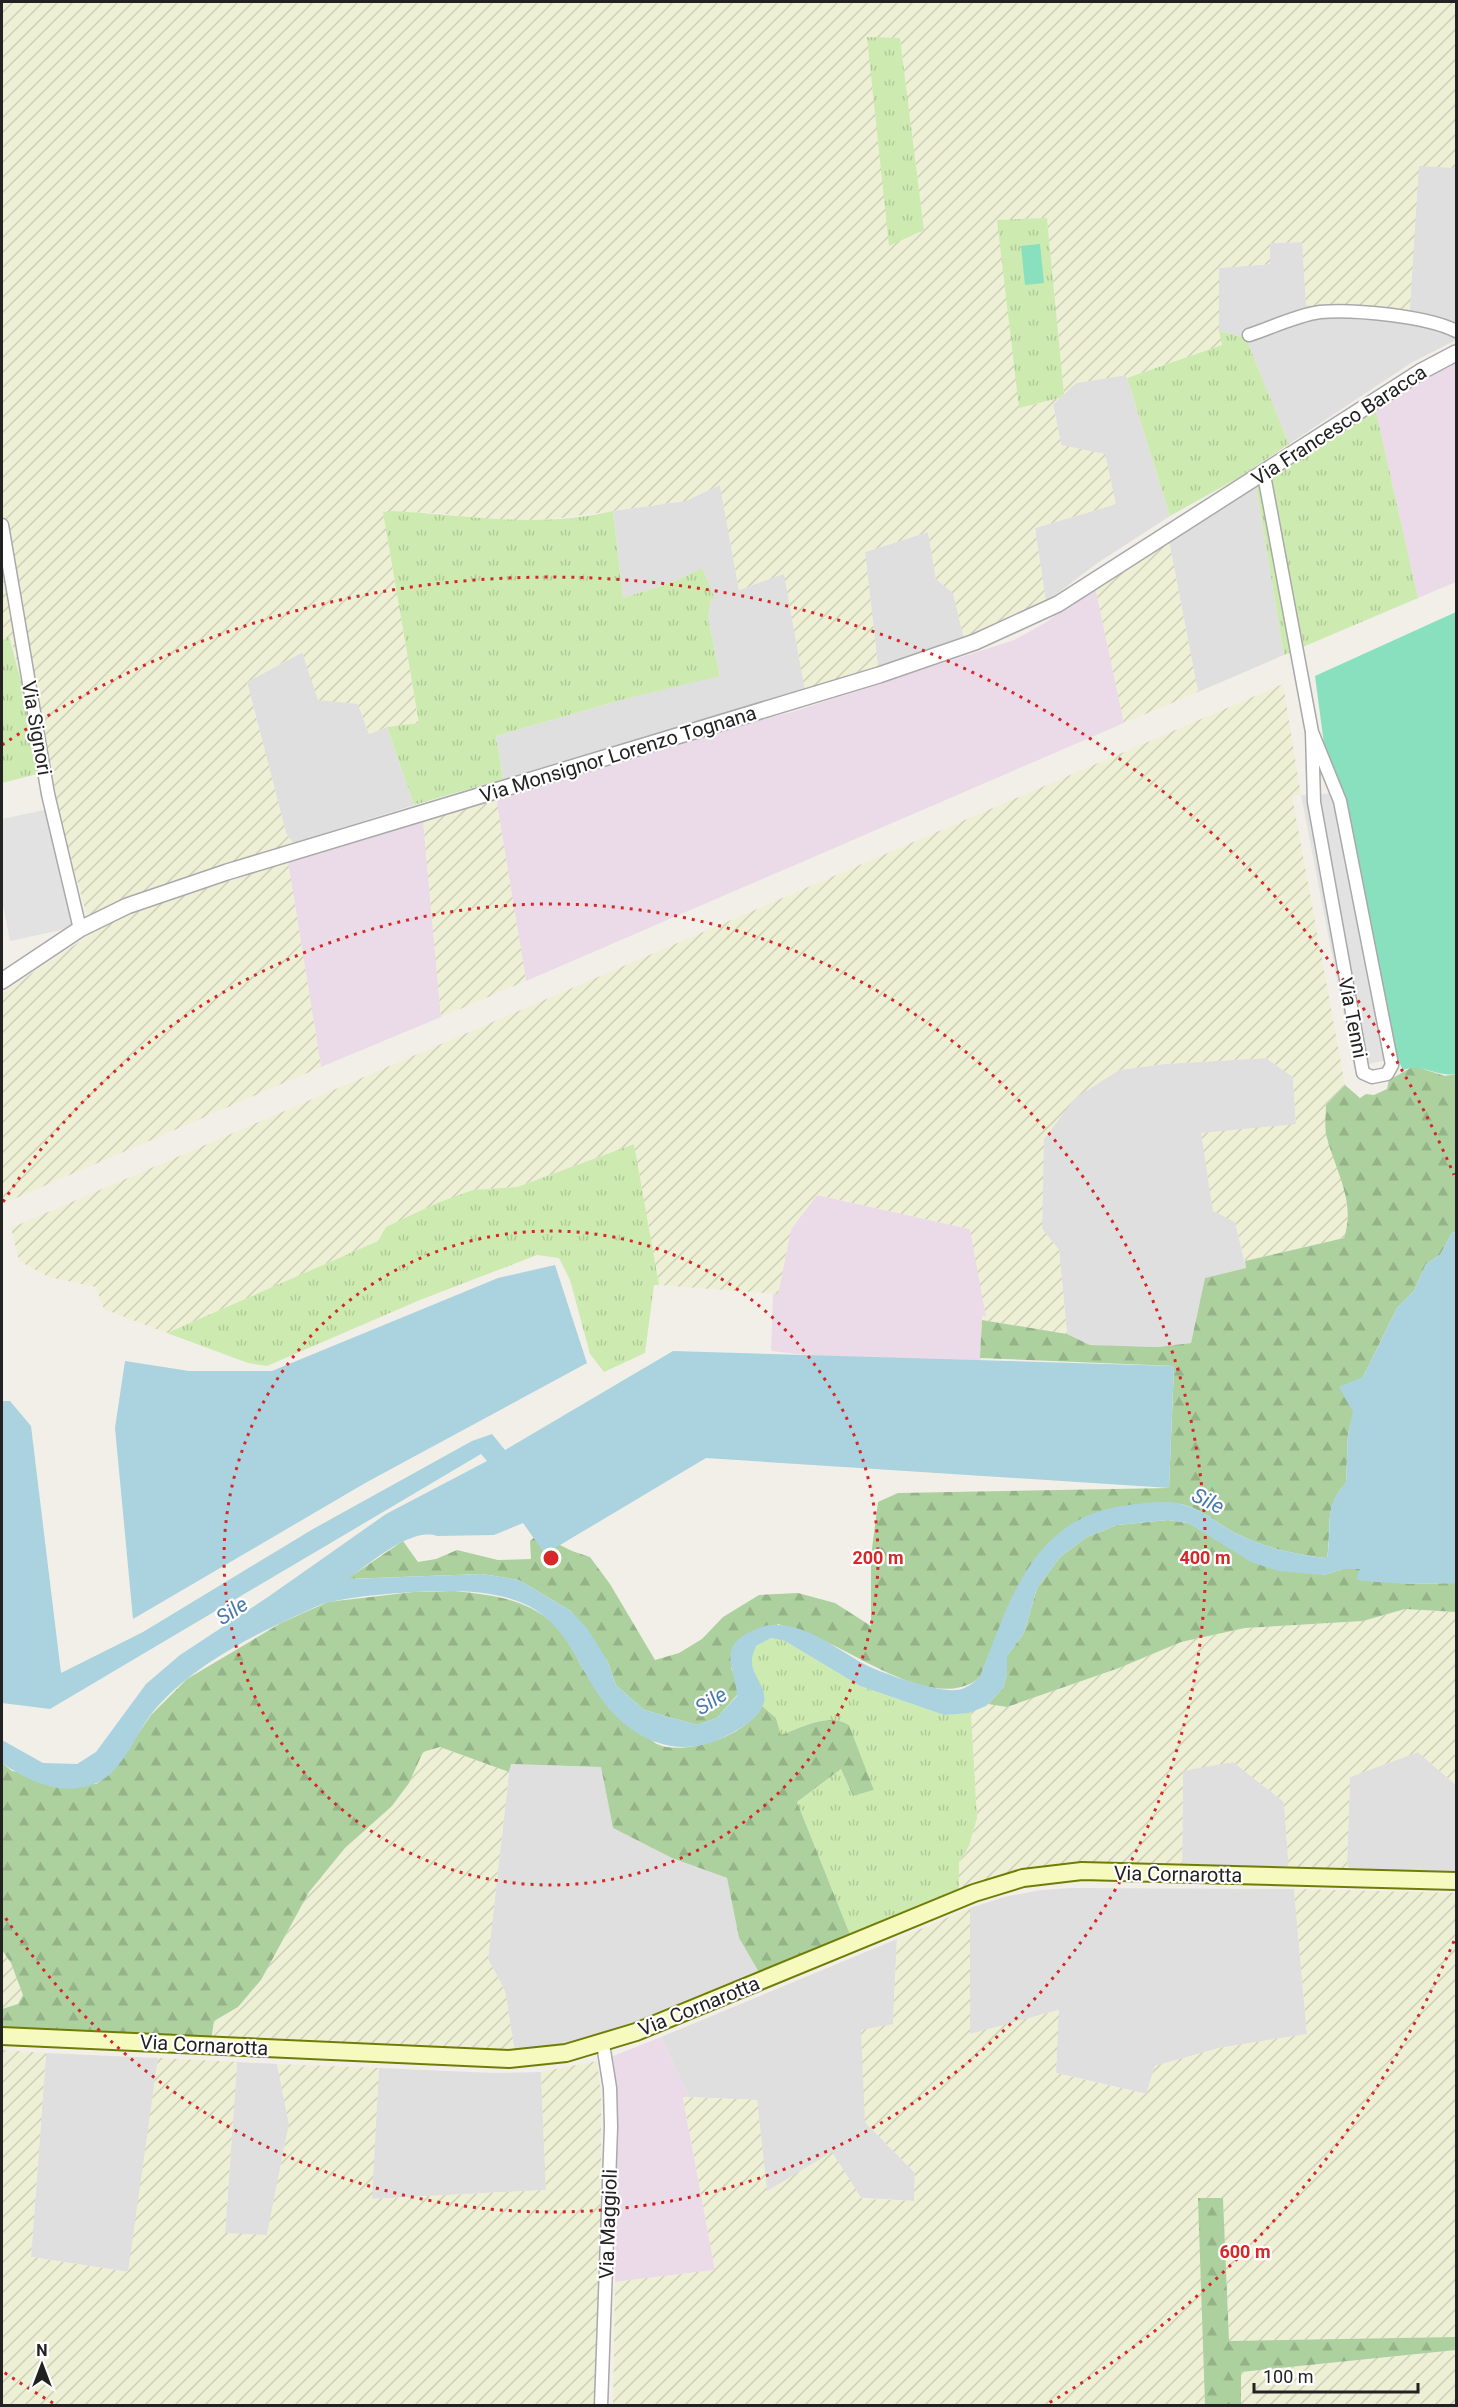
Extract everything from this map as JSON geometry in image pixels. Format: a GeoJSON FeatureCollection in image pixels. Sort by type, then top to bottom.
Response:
{"type":"FeatureCollection","features":[{"type":"Feature","properties":{"kind":"main road","name":"Via Cornarotta"},"geometry":{"type":"LineString","coordinates":[[2,2036],[509,2059],[566,2053],[603,2044],[974,1893],[1023,1878],[1082,1871],[1456,1881]]}},
{"type":"Feature","properties":{"kind":"street"},"geometry":{"type":"LineString","coordinates":[[1249,335],[1319,312],[1399,315],[1432,322],[1456,331]]}},
{"type":"Feature","properties":{"kind":"street","name":"Via Francesco Baracca"},"geometry":{"type":"LineString","coordinates":[[1223,500],[1420,372],[1456,353]]}},
{"type":"Feature","properties":{"kind":"street","name":"Via Tenni"},"geometry":{"type":"LineString","coordinates":[[1263,474],[1312,732],[1314,802],[1363,1073],[1372,1077],[1387,1074],[1392,1065],[1340,801],[1312,732]]}},
{"type":"Feature","properties":{"kind":"street","name":"Via Monsignor Lorenzo Tognana"},"geometry":{"type":"LineString","coordinates":[[2,981],[80,929],[127,906],[227,872],[879,675],[975,642],[1058,604],[1223,500]]}},
{"type":"Feature","properties":{"kind":"street","name":"Via Signori"},"geometry":{"type":"LineString","coordinates":[[2,525],[48,794],[80,929]]}},
{"type":"Feature","properties":{"kind":"street"},"geometry":{"type":"LineString","coordinates":[[1313,784],[1332,782]]}},
{"type":"Feature","properties":{"kind":"street","name":"Via Maggioli"},"geometry":{"type":"LineString","coordinates":[[601,2406],[612,2127],[609,2078],[603,2044]]}},
{"type":"Feature","properties":{"kind":"shaded area"},"geometry":{"type":"Polygon","coordinates":[[[1419,165],[1456,168],[1456,340],[1411,363],[1289,444],[1246,338],[1219,331],[1219,268],[1270,264],[1269,243],[1302,242],[1419,165]]]}},
{"type":"Feature","properties":{"kind":"shaded area"},"geometry":{"type":"Polygon","coordinates":[[[1456,358],[1456,582],[1418,598],[1375,407],[1456,358]]]}},
{"type":"Feature","properties":{"kind":"shaded area"},"geometry":{"type":"Polygon","coordinates":[[[1126,375],[1170,516],[1096,564],[1046,602],[1035,528],[1116,504],[1061,445],[1053,404],[1076,383],[1126,375]]]}},
{"type":"Feature","properties":{"kind":"shaded area"},"geometry":{"type":"Polygon","coordinates":[[[720,485],[739,590],[784,573],[805,690],[503,779],[496,736],[625,699],[720,675],[708,618],[711,600],[714,599],[702,569],[673,582],[623,598],[613,511],[685,501],[720,485]]]}},
{"type":"Feature","properties":{"kind":"shaded area"},"geometry":{"type":"Polygon","coordinates":[[[1256,486],[1284,655],[1198,692],[1168,536],[1256,486]]]}},
{"type":"Feature","properties":{"kind":"shaded area"},"geometry":{"type":"Polygon","coordinates":[[[928,532],[936,579],[953,592],[964,639],[878,667],[865,552],[928,532]]]}},
{"type":"Feature","properties":{"kind":"shaded area"},"geometry":{"type":"Polygon","coordinates":[[[1095,586],[1124,723],[526,981],[496,798],[713,732],[792,712],[1014,640],[1045,623],[1095,586]]]}},
{"type":"Feature","properties":{"kind":"shaded area"},"geometry":{"type":"Polygon","coordinates":[[[303,652],[358,704],[369,734],[387,727],[414,805],[293,843],[286,833],[247,682],[303,652]]]}},
{"type":"Feature","properties":{"kind":"shaded area"},"geometry":{"type":"Polygon","coordinates":[[[1339,793],[1387,1060],[1354,1067],[1301,795],[1339,793]]]}},
{"type":"Feature","properties":{"kind":"shaded area"},"geometry":{"type":"Polygon","coordinates":[[[49,809],[75,927],[10,941],[2,900],[2,819],[49,809]]]}},
{"type":"Feature","properties":{"kind":"shaded area"},"geometry":{"type":"Polygon","coordinates":[[[423,820],[441,1017],[321,1067],[288,862],[423,820]]]}},
{"type":"Feature","properties":{"kind":"shaded area"},"geometry":{"type":"Polygon","coordinates":[[[1266,1058],[1293,1077],[1296,1124],[1235,1222],[1246,1268],[1205,1278],[1191,1343],[1158,1347],[1090,1345],[1067,1334],[1059,1250],[1042,1229],[1043,1139],[1075,1098],[1119,1070],[1164,1064],[1266,1058]]]}},
{"type":"Feature","properties":{"kind":"shaded area"},"geometry":{"type":"Polygon","coordinates":[[[817,1195],[970,1229],[987,1318],[982,1316],[980,1374],[771,1351],[773,1294],[778,1294],[791,1229],[817,1195]]]}},
{"type":"Feature","properties":{"kind":"shaded area"},"geometry":{"type":"Polygon","coordinates":[[[1418,1752],[1456,1785],[1456,1874],[1349,1871],[1347,1862],[1350,1777],[1418,1752]]]}},
{"type":"Feature","properties":{"kind":"shaded area"},"geometry":{"type":"Polygon","coordinates":[[[1233,1762],[1284,1802],[1289,1870],[1182,1869],[1183,1770],[1233,1762]]]}},
{"type":"Feature","properties":{"kind":"shaded area"},"geometry":{"type":"Polygon","coordinates":[[[510,1764],[601,1767],[613,1828],[672,1858],[727,1878],[739,1938],[760,1974],[601,2039],[515,2053],[505,1991],[488,1959],[510,1764]]]}},
{"type":"Feature","properties":{"kind":"shaded area"},"geometry":{"type":"Polygon","coordinates":[[[1072,1888],[1294,1889],[1307,2034],[1219,2048],[1155,2066],[1147,2094],[1056,2073],[1058,2010],[970,2035],[970,1908],[1004,1897],[1041,1890],[1072,1888]]]}},
{"type":"Feature","properties":{"kind":"shaded area"},"geometry":{"type":"Polygon","coordinates":[[[897,1939],[893,2025],[865,2122],[915,2173],[914,2201],[767,2192],[757,2100],[689,2097],[661,2037],[897,1939]]]}},
{"type":"Feature","properties":{"kind":"shaded area"},"geometry":{"type":"Polygon","coordinates":[[[661,2037],[689,2097],[683,2098],[715,2270],[615,2282],[617,2094],[613,2056],[661,2037]]]}},
{"type":"Feature","properties":{"kind":"shaded area"},"geometry":{"type":"Polygon","coordinates":[[[46,2053],[158,2058],[129,2272],[31,2257],[46,2053]]]}},
{"type":"Feature","properties":{"kind":"shaded area"},"geometry":{"type":"Polygon","coordinates":[[[237,2062],[277,2064],[289,2124],[267,2235],[225,2234],[237,2062]]]}},
{"type":"Feature","properties":{"kind":"shaded area"},"geometry":{"type":"Polygon","coordinates":[[[379,2068],[494,2073],[541,2072],[546,2190],[371,2199],[379,2068]]]}},
{"type":"Feature","properties":{"kind":"green space"},"geometry":{"type":"Polygon","coordinates":[[[2,2],[1456,2],[1456,168],[1419,166],[1409,322],[1306,305],[1302,242],[1270,243],[1270,264],[1219,268],[1219,331],[1223,345],[1127,378],[1126,375],[1076,383],[1064,394],[1047,218],[1019,408],[1059,398],[1053,405],[1061,445],[1105,454],[1116,504],[1035,528],[1046,602],[1037,609],[964,639],[953,593],[936,579],[928,532],[865,552],[878,667],[805,690],[784,574],[739,590],[720,485],[685,501],[553,519],[502,521],[438,513],[383,512],[419,724],[387,727],[369,734],[358,704],[318,700],[302,652],[247,682],[286,833],[293,843],[134,895],[87,916],[10,636],[2,642],[2,2]],[[900,38],[889,245],[924,230],[900,38]]]}},
{"type":"Feature","properties":{"kind":"green space"},"geometry":{"type":"Polygon","coordinates":[[[867,37],[900,38],[924,230],[889,246],[867,37]]]}},
{"type":"Feature","properties":{"kind":"green space"},"geometry":{"type":"Polygon","coordinates":[[[1047,218],[1064,394],[1059,398],[1019,408],[997,220],[1047,218]]]}},
{"type":"Feature","properties":{"kind":"green space"},"geometry":{"type":"Polygon","coordinates":[[[1040,244],[1044,283],[1025,285],[1021,246],[1040,244]]]}},
{"type":"Feature","properties":{"kind":"green space"},"geometry":{"type":"Polygon","coordinates":[[[1219,331],[1246,338],[1289,444],[1238,478],[1170,516],[1127,378],[1222,345],[1219,331]]]}},
{"type":"Feature","properties":{"kind":"green space"},"geometry":{"type":"Polygon","coordinates":[[[1375,407],[1418,598],[1284,655],[1256,486],[1375,407]]]}},
{"type":"Feature","properties":{"kind":"green space"},"geometry":{"type":"Polygon","coordinates":[[[613,511],[623,598],[673,582],[702,568],[715,599],[711,600],[708,618],[720,676],[625,699],[496,736],[503,779],[414,805],[387,727],[419,723],[383,512],[530,520],[585,516],[613,511]]]}},
{"type":"Feature","properties":{"kind":"green space"},"geometry":{"type":"Polygon","coordinates":[[[1168,536],[1198,692],[1124,723],[1095,586],[1168,536]]]}},
{"type":"Feature","properties":{"kind":"green space"},"geometry":{"type":"Polygon","coordinates":[[[1456,612],[1456,1074],[1442,1074],[1417,1068],[1403,1070],[1395,1054],[1327,767],[1315,676],[1456,612]]]}},
{"type":"Feature","properties":{"kind":"green space"},"geometry":{"type":"Polygon","coordinates":[[[9,636],[45,772],[2,783],[2,642],[9,636]]]}},
{"type":"Feature","properties":{"kind":"green space"},"geometry":{"type":"Polygon","coordinates":[[[1283,684],[1301,795],[1292,796],[1345,1085],[1326,1105],[1326,1136],[1345,1185],[1348,1225],[1344,1238],[1245,1261],[1235,1222],[1213,1211],[1201,1133],[1296,1124],[1293,1077],[1266,1058],[1164,1064],[1119,1070],[1075,1098],[1044,1139],[1042,1229],[1059,1250],[1067,1334],[982,1320],[982,1315],[986,1317],[970,1229],[817,1195],[791,1229],[778,1294],[659,1285],[634,1144],[517,1187],[473,1190],[378,1241],[167,1333],[104,1309],[96,1287],[49,1277],[19,1261],[11,1228],[1283,684]]]}},
{"type":"Feature","properties":{"kind":"green space"},"geometry":{"type":"Polygon","coordinates":[[[496,798],[526,981],[441,1017],[423,820],[496,798]]]}},
{"type":"Feature","properties":{"kind":"green space"},"geometry":{"type":"Polygon","coordinates":[[[288,862],[321,1067],[2,1204],[2,993],[105,925],[140,910],[288,862]]]}},
{"type":"Feature","properties":{"kind":"green space"},"geometry":{"type":"Polygon","coordinates":[[[1414,1066],[1445,1076],[1456,1074],[1456,1232],[1452,1233],[1440,1255],[1426,1264],[1414,1291],[1397,1308],[1363,1377],[1348,1434],[1346,1483],[1334,1500],[1331,1509],[1327,1558],[1257,1543],[1235,1533],[1200,1511],[1181,1504],[1148,1503],[1101,1512],[1074,1526],[1051,1544],[1033,1566],[1017,1591],[980,1677],[963,1686],[944,1689],[923,1686],[879,1669],[817,1638],[778,1624],[731,1668],[737,1682],[737,1695],[717,1718],[697,1725],[644,1710],[616,1685],[607,1660],[571,1611],[519,1580],[482,1574],[347,1579],[403,1541],[418,1562],[436,1559],[457,1550],[498,1560],[531,1559],[530,1541],[538,1534],[590,1557],[610,1584],[655,1660],[679,1653],[702,1639],[723,1617],[759,1595],[798,1593],[835,1603],[871,1626],[871,1556],[878,1502],[898,1493],[1169,1488],[1174,1366],[980,1358],[982,1320],[1067,1334],[1090,1345],[1158,1347],[1191,1343],[1205,1278],[1246,1268],[1245,1261],[1344,1238],[1348,1212],[1343,1187],[1326,1134],[1326,1105],[1345,1085],[1360,1098],[1366,1094],[1374,1095],[1387,1089],[1389,1080],[1414,1066]]]}},
{"type":"Feature","properties":{"kind":"green space"},"geometry":{"type":"Polygon","coordinates":[[[634,1144],[659,1285],[654,1285],[645,1353],[604,1372],[590,1354],[570,1280],[559,1258],[537,1255],[420,1300],[267,1366],[248,1363],[167,1333],[378,1241],[386,1227],[437,1203],[473,1190],[517,1187],[634,1144]]]}},
{"type":"Feature","properties":{"kind":"green space"},"geometry":{"type":"Polygon","coordinates":[[[1168,1520],[1188,1523],[1219,1540],[1324,1575],[1343,1569],[1361,1569],[1407,1584],[1456,1583],[1456,1612],[1405,1609],[1363,1621],[1245,1628],[1181,1642],[1119,1668],[1007,1707],[988,1704],[1003,1688],[1007,1674],[1007,1656],[1024,1633],[1037,1588],[1060,1557],[1087,1537],[1117,1525],[1168,1520]]]}},
{"type":"Feature","properties":{"kind":"green space"},"geometry":{"type":"Polygon","coordinates":[[[454,1591],[481,1594],[519,1603],[553,1623],[563,1633],[583,1669],[595,1683],[657,1744],[677,1748],[691,1747],[719,1739],[747,1724],[762,1706],[776,1718],[781,1735],[824,1720],[841,1721],[849,1725],[874,1790],[853,1796],[841,1769],[797,1802],[851,1937],[760,1974],[739,1938],[727,1878],[672,1858],[613,1828],[601,1767],[511,1764],[509,1772],[440,1747],[423,1752],[409,1783],[392,1806],[345,1848],[309,1892],[261,1980],[238,2007],[214,2021],[211,2041],[2,2031],[2,2009],[18,2004],[23,1995],[11,1963],[2,1950],[2,1763],[12,1771],[96,1784],[112,1772],[151,1715],[187,1679],[281,1623],[328,1602],[413,1592],[454,1591]]]}},
{"type":"Feature","properties":{"kind":"green space"},"geometry":{"type":"Polygon","coordinates":[[[1405,1609],[1456,1612],[1456,1785],[1418,1752],[1350,1777],[1347,1861],[1349,1871],[1289,1870],[1284,1802],[1233,1762],[1183,1771],[1182,1869],[959,1892],[959,1862],[969,1846],[977,1818],[971,1712],[988,1704],[1007,1707],[1119,1668],[1181,1642],[1245,1628],[1363,1621],[1405,1609]]]}},
{"type":"Feature","properties":{"kind":"green space"},"geometry":{"type":"Polygon","coordinates":[[[771,1638],[785,1641],[860,1686],[944,1715],[971,1712],[977,1818],[969,1846],[959,1862],[959,1892],[851,1937],[797,1802],[841,1769],[853,1796],[874,1790],[849,1725],[841,1721],[824,1720],[781,1735],[776,1718],[762,1706],[764,1702],[751,1661],[756,1646],[771,1638]]]}},
{"type":"Feature","properties":{"kind":"green space"},"geometry":{"type":"Polygon","coordinates":[[[440,1747],[509,1772],[488,1959],[505,1991],[515,2053],[211,2041],[214,2021],[238,2007],[261,1980],[309,1892],[345,1848],[392,1806],[409,1783],[422,1752],[440,1747]]]}},
{"type":"Feature","properties":{"kind":"green space"},"geometry":{"type":"Polygon","coordinates":[[[1294,1889],[1456,1893],[1456,2337],[1229,2342],[1223,2198],[1199,2198],[1205,2405],[613,2406],[615,2282],[715,2270],[683,2097],[757,2100],[767,2191],[832,2152],[862,2199],[914,2201],[915,2173],[865,2122],[861,2030],[893,2024],[897,1939],[970,1908],[970,2034],[1059,2010],[1056,2073],[1146,2094],[1155,2066],[1219,2048],[1307,2034],[1294,1889]]]}},
{"type":"Feature","properties":{"kind":"green space"},"geometry":{"type":"Polygon","coordinates":[[[2,1950],[11,1963],[23,1995],[18,2004],[2,2009],[2,1950]]]}},
{"type":"Feature","properties":{"kind":"green space"},"geometry":{"type":"Polygon","coordinates":[[[2,2050],[46,2053],[31,2257],[128,2272],[158,2058],[237,2062],[225,2233],[267,2235],[289,2124],[277,2064],[379,2068],[372,2199],[546,2190],[541,2072],[597,2061],[601,2096],[601,2170],[596,2405],[2,2405],[2,2050]]]}},
{"type":"Feature","properties":{"kind":"green space"},"geometry":{"type":"Polygon","coordinates":[[[1198,2198],[1223,2198],[1229,2341],[1456,2337],[1456,2350],[1241,2372],[1241,2405],[1205,2405],[1198,2198]]]}},
{"type":"Feature","properties":{"kind":"green space"},"geometry":{"type":"Polygon","coordinates":[[[1456,2350],[1456,2405],[1241,2405],[1241,2372],[1456,2350]]]}},
{"type":"Feature","properties":{"kind":"water"},"geometry":{"type":"Polygon","coordinates":[[[1456,1232],[1456,1583],[1407,1584],[1362,1581],[1356,1579],[1360,1569],[1343,1569],[1324,1575],[1278,1571],[1251,1562],[1188,1523],[1168,1520],[1117,1525],[1087,1537],[1060,1557],[1037,1588],[1024,1633],[1007,1656],[1007,1674],[1003,1688],[986,1706],[969,1713],[944,1715],[860,1686],[785,1641],[771,1638],[756,1646],[752,1658],[752,1665],[764,1697],[758,1714],[748,1723],[724,1737],[706,1744],[688,1747],[670,1746],[653,1741],[637,1733],[623,1722],[598,1694],[561,1634],[542,1614],[516,1600],[502,1596],[457,1591],[427,1591],[361,1597],[322,1604],[219,1656],[183,1682],[167,1697],[152,1713],[113,1772],[94,1784],[82,1788],[58,1788],[34,1781],[2,1763],[2,1740],[43,1763],[77,1764],[96,1752],[146,1684],[180,1655],[268,1597],[386,1514],[487,1461],[481,1454],[50,1709],[2,1703],[2,1401],[10,1401],[31,1426],[61,1673],[143,1632],[313,1529],[472,1441],[492,1434],[505,1450],[673,1351],[1174,1366],[1169,1488],[706,1458],[545,1554],[523,1523],[494,1535],[427,1535],[415,1537],[391,1548],[348,1579],[482,1574],[519,1580],[571,1611],[587,1628],[607,1660],[616,1685],[644,1710],[697,1725],[717,1718],[737,1696],[731,1662],[731,1651],[734,1645],[747,1634],[769,1625],[801,1629],[868,1666],[912,1682],[948,1690],[966,1687],[980,1677],[1002,1619],[1029,1566],[1047,1544],[1069,1526],[1096,1512],[1144,1503],[1180,1504],[1200,1511],[1235,1533],[1257,1543],[1327,1558],[1331,1509],[1346,1483],[1348,1434],[1353,1412],[1339,1387],[1363,1377],[1397,1308],[1414,1291],[1426,1264],[1440,1255],[1452,1233],[1456,1232]]]}},
{"type":"Feature","properties":{"kind":"water"},"geometry":{"type":"Polygon","coordinates":[[[555,1265],[587,1363],[367,1482],[133,1619],[115,1428],[125,1361],[189,1371],[272,1371],[498,1278],[555,1265]]]}},
{"type":"Feature","properties":{"kind":"water label","name":"Sile"},"geometry":{"type":"Point","coordinates":[1208,1501]}},
{"type":"Feature","properties":{"kind":"water label","name":"Sile"},"geometry":{"type":"Point","coordinates":[232,1611]}},
{"type":"Feature","properties":{"kind":"water label","name":"Sile"},"geometry":{"type":"Point","coordinates":[711,1701]}}]}
